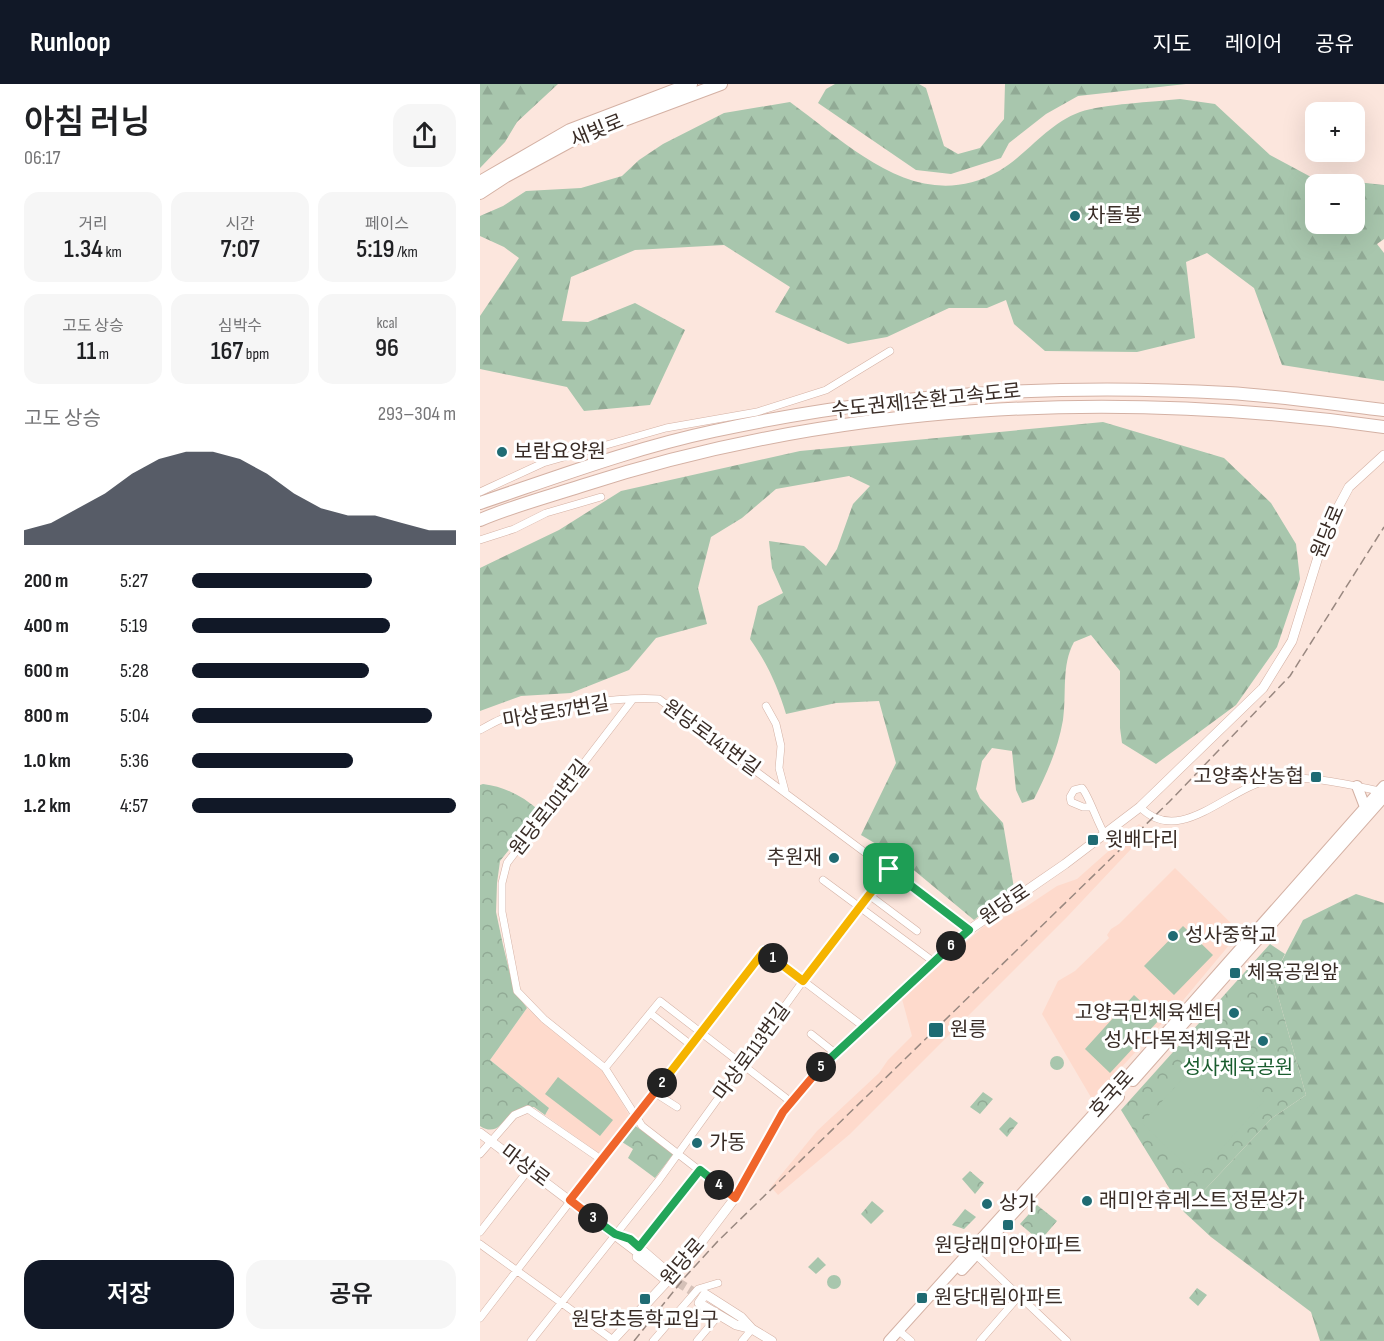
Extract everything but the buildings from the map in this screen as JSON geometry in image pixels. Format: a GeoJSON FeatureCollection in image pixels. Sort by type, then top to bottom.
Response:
{"type":"FeatureCollection","features":[{"type":"Feature","properties":{"kind":"highway","name":"새빛로"},"geometry":{"type":"LineString","coordinates":[[480,182],[500,168],[570,130],[690,84]]}},
{"type":"Feature","properties":{"kind":"highway","name":"새빛로"},"geometry":{"type":"LineString","coordinates":[[480,193],[506,176],[576,138],[721,84]]}},
{"type":"Feature","properties":{"kind":"highway","name":"수도권제1순환고속도로"},"geometry":{"type":"LineString","coordinates":[[480,493],[714,431],[854,406],[925,397],[1104,389],[1228,393],[1384,410]]}},
{"type":"Feature","properties":{"kind":"highway","name":"수도권제1순환고속도로"},"geometry":{"type":"LineString","coordinates":[[480,520],[632,469],[752,440],[822,427],[963,410],[1069,406],[1193,408],[1299,416],[1384,427]]}},
{"type":"Feature","properties":{"kind":"main road","name":"원당로"},"geometry":{"type":"LineString","coordinates":[[613,1340],[670,1278],[735,1198],[791,1102],[835,1053],[969,930],[1106,835],[1140,807],[1263,688],[1292,641],[1327,528],[1349,487],[1384,455]]}},
{"type":"Feature","properties":{"kind":"main road"},"geometry":{"type":"LineString","coordinates":[[1357,786],[1365,807]]}},
{"type":"Feature","properties":{"kind":"main road","name":"호국로"},"geometry":{"type":"LineString","coordinates":[[902,1337],[1365,807],[1383,792]]}},
{"type":"Feature","properties":{"kind":"main road","name":"호국로"},"geometry":{"type":"LineString","coordinates":[[889,1341],[902,1337],[976,1255],[1383,792]]}},
{"type":"Feature","properties":{"kind":"main road","name":"마상로"},"geometry":{"type":"LineString","coordinates":[[480,1133],[530,1168],[645,1258]]}},
{"type":"Feature","properties":{"kind":"main road"},"geometry":{"type":"LineString","coordinates":[[615,1234],[630,1239],[670,1278]]}},
{"type":"Feature","properties":{"kind":"main road"},"geometry":{"type":"LineString","coordinates":[[615,1234],[624,1246],[670,1278]]}},
{"type":"Feature","properties":{"kind":"main road"},"geometry":{"type":"LineString","coordinates":[[694,1301],[707,1298],[772,1341]]}},
{"type":"Feature","properties":{"kind":"main road"},"geometry":{"type":"LineString","coordinates":[[694,1301],[736,1325],[752,1329]]}},
{"type":"Feature","properties":{"kind":"street"},"geometry":{"type":"LineString","coordinates":[[480,493],[543,462],[666,428],[757,412],[826,390],[891,351]]}},
{"type":"Feature","properties":{"kind":"street"},"geometry":{"type":"LineString","coordinates":[[480,540],[514,529],[546,513],[600,497]]}},
{"type":"Feature","properties":{"kind":"street","name":"마상로57번길"},"geometry":{"type":"LineString","coordinates":[[480,730],[503,718],[633,699]]}},
{"type":"Feature","properties":{"kind":"street","name":"원당로141번길"},"geometry":{"type":"LineString","coordinates":[[633,699],[659,699],[969,930]]}},
{"type":"Feature","properties":{"kind":"street","name":"원당로101번길"},"geometry":{"type":"LineString","coordinates":[[633,699],[517,847],[507,863],[502,883],[502,912],[517,991],[544,1019],[605,1068],[642,1126],[679,1152],[735,1198]]}},
{"type":"Feature","properties":{"kind":"street","name":"원당로141번길"},"geometry":{"type":"LineString","coordinates":[[766,706],[776,724],[781,746],[779,768],[785,791]]}},
{"type":"Feature","properties":{"kind":"street"},"geometry":{"type":"LineString","coordinates":[[1140,807],[1151,819],[1170,821],[1202,814],[1247,788],[1268,780],[1294,778],[1357,786],[1383,792]]}},
{"type":"Feature","properties":{"kind":"street"},"geometry":{"type":"LineString","coordinates":[[1090,807],[1106,835]]}},
{"type":"Feature","properties":{"kind":"street","name":"마상로113번길"},"geometry":{"type":"LineString","coordinates":[[531,1341],[679,1152],[803,981],[889,869]]}},
{"type":"Feature","properties":{"kind":"street"},"geometry":{"type":"LineString","coordinates":[[823,880],[933,962]]}},
{"type":"Feature","properties":{"kind":"street"},"geometry":{"type":"LineString","coordinates":[[869,895],[917,931]]}},
{"type":"Feature","properties":{"kind":"street"},"geometry":{"type":"LineString","coordinates":[[480,1318],[764,951],[864,1027]]}},
{"type":"Feature","properties":{"kind":"street"},"geometry":{"type":"LineString","coordinates":[[605,1068],[660,1001],[791,1102]]}},
{"type":"Feature","properties":{"kind":"street"},"geometry":{"type":"LineString","coordinates":[[650,1013],[691,1045]]}},
{"type":"Feature","properties":{"kind":"street"},"geometry":{"type":"LineString","coordinates":[[811,1034],[835,1053]]}},
{"type":"Feature","properties":{"kind":"street"},"geometry":{"type":"LineString","coordinates":[[655,1093],[677,1107]]}},
{"type":"Feature","properties":{"kind":"street","name":"마상로"},"geometry":{"type":"LineString","coordinates":[[480,1154],[517,1112],[528,1109],[602,1160]]}},
{"type":"Feature","properties":{"kind":"street"},"geometry":{"type":"LineString","coordinates":[[480,1232],[530,1168]]}},
{"type":"Feature","properties":{"kind":"street"},"geometry":{"type":"LineString","coordinates":[[639,1247],[700,1170]]}},
{"type":"Feature","properties":{"kind":"street","name":"원당로"},"geometry":{"type":"LineString","coordinates":[[480,1244],[613,1340]]}},
{"type":"Feature","properties":{"kind":"street"},"geometry":{"type":"LineString","coordinates":[[976,1255],[1067,1341]]}},
{"type":"Feature","properties":{"kind":"street"},"geometry":{"type":"LineString","coordinates":[[653,1341],[694,1301],[698,1290],[718,1283],[707,1298]]}},
{"type":"Feature","properties":{"kind":"street"},"geometry":{"type":"LineString","coordinates":[[980,1341],[1019,1296]]}},
{"type":"Feature","properties":{"kind":"street"},"geometry":{"type":"LineString","coordinates":[[697,1341],[719,1315]]}},
{"type":"Feature","properties":{"kind":"street"},"geometry":{"type":"LineString","coordinates":[[741,1341],[752,1329]]}},
{"type":"Feature","properties":{"kind":"shaded area"},"geometry":{"type":"Polygon","coordinates":[[[1139,824],[1148,831],[1067,917],[850,1134],[778,1195],[771,1187],[817,1131],[879,1073],[888,1060],[912,1036],[902,999],[983,927],[1024,908],[1057,886],[1077,879],[1139,824]]]}},
{"type":"Feature","properties":{"kind":"shaded area"},"geometry":{"type":"Polygon","coordinates":[[[1175,868],[1240,932],[1180,1004],[1092,1099],[1042,1014],[1058,981],[1075,971],[1109,938],[1107,935],[1111,929],[1119,924],[1175,868]]]}},
{"type":"Feature","properties":{"kind":"shaded area"},"geometry":{"type":"Polygon","coordinates":[[[527,1008],[604,1072],[629,1115],[601,1155],[545,1115],[549,1108],[490,1060],[527,1008]]]}},
{"type":"Feature","properties":{"kind":"green space"},"geometry":{"type":"Polygon","coordinates":[[[480,84],[558,84],[517,122],[505,142],[480,168],[480,84]]]}},
{"type":"Feature","properties":{"kind":"green space"},"geometry":{"type":"Polygon","coordinates":[[[835,84],[919,84],[926,88],[944,146],[958,154],[980,148],[1004,119],[1005,84],[1186,84],[1078,96],[1046,114],[1009,143],[1001,158],[951,174],[916,170],[818,103],[826,89],[835,84]]]}},
{"type":"Feature","properties":{"kind":"green space"},"geometry":{"type":"Polygon","coordinates":[[[1180,99],[1215,104],[1270,155],[1305,174],[1305,234],[1365,234],[1365,183],[1384,185],[1384,239],[1377,244],[1384,253],[1384,381],[1282,365],[1254,288],[1207,253],[1186,262],[1195,338],[1137,352],[1045,351],[1014,324],[1006,300],[987,308],[949,308],[887,337],[848,344],[775,312],[790,287],[724,245],[635,250],[571,277],[562,321],[588,322],[635,303],[685,330],[650,405],[584,411],[567,387],[480,369],[480,316],[519,258],[504,247],[480,236],[480,216],[503,206],[526,191],[581,188],[622,176],[639,160],[663,144],[724,113],[790,102],[837,138],[887,170],[914,181],[941,186],[969,183],[999,171],[1068,117],[1090,109],[1180,99]]]}},
{"type":"Feature","properties":{"kind":"green space"},"geometry":{"type":"Polygon","coordinates":[[[1103,422],[1224,458],[1271,503],[1296,544],[1300,579],[1277,647],[1236,705],[1156,764],[1122,743],[1120,671],[1091,635],[1074,642],[1067,661],[1061,731],[1052,761],[1034,799],[1022,803],[1016,790],[1012,751],[992,748],[982,761],[976,789],[980,798],[1003,823],[1014,888],[974,920],[898,857],[861,835],[896,763],[879,701],[836,703],[786,714],[771,675],[750,639],[758,606],[783,593],[772,568],[769,541],[804,546],[826,566],[837,549],[853,504],[870,486],[849,476],[776,489],[742,518],[711,537],[698,588],[707,624],[656,638],[629,670],[571,693],[521,696],[480,711],[480,568],[559,530],[621,491],[800,451],[1103,422]]]}},
{"type":"Feature","properties":{"kind":"green space"},"geometry":{"type":"Polygon","coordinates":[[[480,785],[513,793],[540,811],[500,861],[496,912],[514,990],[527,1008],[490,1060],[549,1108],[545,1115],[534,1107],[520,1109],[491,1130],[480,1126],[480,785]]]}},
{"type":"Feature","properties":{"kind":"green space"},"geometry":{"type":"Polygon","coordinates":[[[1356,894],[1384,903],[1384,1341],[1320,1341],[1311,1312],[1211,1237],[1184,1212],[1272,1118],[1306,1095],[1273,978],[1303,920],[1356,894]]]}},
{"type":"Feature","properties":{"kind":"green space"},"geometry":{"type":"Polygon","coordinates":[[[1183,926],[1213,955],[1174,995],[1144,966],[1183,926]]]}},
{"type":"Feature","properties":{"kind":"green space","name":"성사체육공원"},"geometry":{"type":"Polygon","coordinates":[[[1270,944],[1285,954],[1273,978],[1306,1095],[1272,1118],[1184,1212],[1121,1110],[1270,944]]]}},
{"type":"Feature","properties":{"kind":"green space"},"geometry":{"type":"Polygon","coordinates":[[[1134,995],[1160,1019],[1110,1073],[1085,1049],[1134,995]]]}},
{"type":"Feature","properties":{"kind":"green space"},"geometry":{"type":"Polygon","coordinates":[[[1207,1035],[1215,1043],[1209,1050],[1264,1101],[1197,1176],[1142,1123],[1200,1060],[1192,1051],[1207,1035]]]}},
{"type":"Feature","properties":{"kind":"green space"},"geometry":{"type":"Polygon","coordinates":[[[1057,1056],[1062,1058],[1064,1063],[1062,1068],[1057,1070],[1052,1068],[1050,1063],[1052,1058],[1057,1056]]]}},
{"type":"Feature","properties":{"kind":"green space"},"geometry":{"type":"Polygon","coordinates":[[[558,1077],[613,1120],[600,1136],[545,1094],[558,1077]]]}},
{"type":"Feature","properties":{"kind":"green space"},"geometry":{"type":"Polygon","coordinates":[[[983,1092],[993,1099],[980,1114],[970,1107],[983,1092]]]}},
{"type":"Feature","properties":{"kind":"green space"},"geometry":{"type":"Polygon","coordinates":[[[1010,1117],[1018,1123],[1007,1137],[999,1129],[1010,1117]]]}},
{"type":"Feature","properties":{"kind":"green space"},"geometry":{"type":"Polygon","coordinates":[[[634,1125],[674,1153],[655,1178],[628,1158],[633,1149],[622,1142],[634,1125]]]}},
{"type":"Feature","properties":{"kind":"green space"},"geometry":{"type":"Polygon","coordinates":[[[970,1171],[984,1183],[975,1194],[962,1179],[970,1171]]]}},
{"type":"Feature","properties":{"kind":"green space"},"geometry":{"type":"Polygon","coordinates":[[[872,1201],[884,1211],[871,1224],[861,1214],[872,1201]]]}},
{"type":"Feature","properties":{"kind":"green space"},"geometry":{"type":"Polygon","coordinates":[[[1037,1205],[1057,1221],[1040,1241],[1020,1224],[1037,1205]]]}},
{"type":"Feature","properties":{"kind":"green space"},"geometry":{"type":"Polygon","coordinates":[[[965,1209],[976,1217],[964,1229],[952,1225],[965,1209]]]}},
{"type":"Feature","properties":{"kind":"green space"},"geometry":{"type":"Polygon","coordinates":[[[818,1257],[826,1265],[816,1274],[808,1267],[818,1257]]]}},
{"type":"Feature","properties":{"kind":"green space"},"geometry":{"type":"Polygon","coordinates":[[[834,1275],[839,1277],[841,1282],[839,1287],[834,1289],[829,1287],[827,1282],[829,1277],[834,1275]]]}},
{"type":"Feature","properties":{"kind":"green space"},"geometry":{"type":"Polygon","coordinates":[[[1197,1288],[1207,1295],[1198,1306],[1189,1298],[1197,1288]]]}},
{"type":"Feature","properties":{"kind":"tunnel"},"geometry":{"type":"LineString","coordinates":[[666,1275],[700,1296]]}},
{"type":"Feature","properties":{"kind":"railway"},"geometry":{"type":"LineString","coordinates":[[634,1341],[685,1277],[718,1241],[1169,802],[1290,676],[1384,527]]}},
{"type":"Feature","properties":{"kind":"place","name":"차돌봉"},"geometry":{"type":"Point","coordinates":[1075,216]}},
{"type":"Feature","properties":{"kind":"place","name":"보람요양원"},"geometry":{"type":"Point","coordinates":[502,452]}},
{"type":"Feature","properties":{"kind":"place","name":"고양축산농협"},"geometry":{"type":"Point","coordinates":[1316,777]}},
{"type":"Feature","properties":{"kind":"place","name":"윗배다리"},"geometry":{"type":"Point","coordinates":[1093,840]}},
{"type":"Feature","properties":{"kind":"place","name":"추원재"},"geometry":{"type":"Point","coordinates":[834,858]}},
{"type":"Feature","properties":{"kind":"place","name":"성사중학교"},"geometry":{"type":"Point","coordinates":[1173,936]}},
{"type":"Feature","properties":{"kind":"place","name":"체육공원앞"},"geometry":{"type":"Point","coordinates":[1235,973]}},
{"type":"Feature","properties":{"kind":"place","name":"고양국민체육센터"},"geometry":{"type":"Point","coordinates":[1234,1013]}},
{"type":"Feature","properties":{"kind":"place","name":"원릉"},"geometry":{"type":"Point","coordinates":[936,1030]}},
{"type":"Feature","properties":{"kind":"place","name":"성사다목적체육관"},"geometry":{"type":"Point","coordinates":[1263,1041]}},
{"type":"Feature","properties":{"kind":"place","name":"가동"},"geometry":{"type":"Point","coordinates":[697,1143]}},
{"type":"Feature","properties":{"kind":"place","name":"래미안휴레스트 정문상가"},"geometry":{"type":"Point","coordinates":[1087,1201]}},
{"type":"Feature","properties":{"kind":"place","name":"상가"},"geometry":{"type":"Point","coordinates":[987,1204]}},
{"type":"Feature","properties":{"kind":"place","name":"원당래미안아파트"},"geometry":{"type":"Point","coordinates":[1008,1225]}},
{"type":"Feature","properties":{"kind":"place","name":"원당대림아파트"},"geometry":{"type":"Point","coordinates":[922,1298]}},
{"type":"Feature","properties":{"kind":"place","name":"원당초등학교입구"},"geometry":{"type":"Point","coordinates":[645,1299]}},
{"type":"Feature","properties":{"kind":"route"},"geometry":{"type":"LineString","coordinates":[[889,869],[969,930],[835,1053],[796,1095],[767,1138],[735,1198],[700,1170],[639,1247],[630,1239],[615,1234],[570,1200],[764,951],[803,981],[889,869]]}}]}
